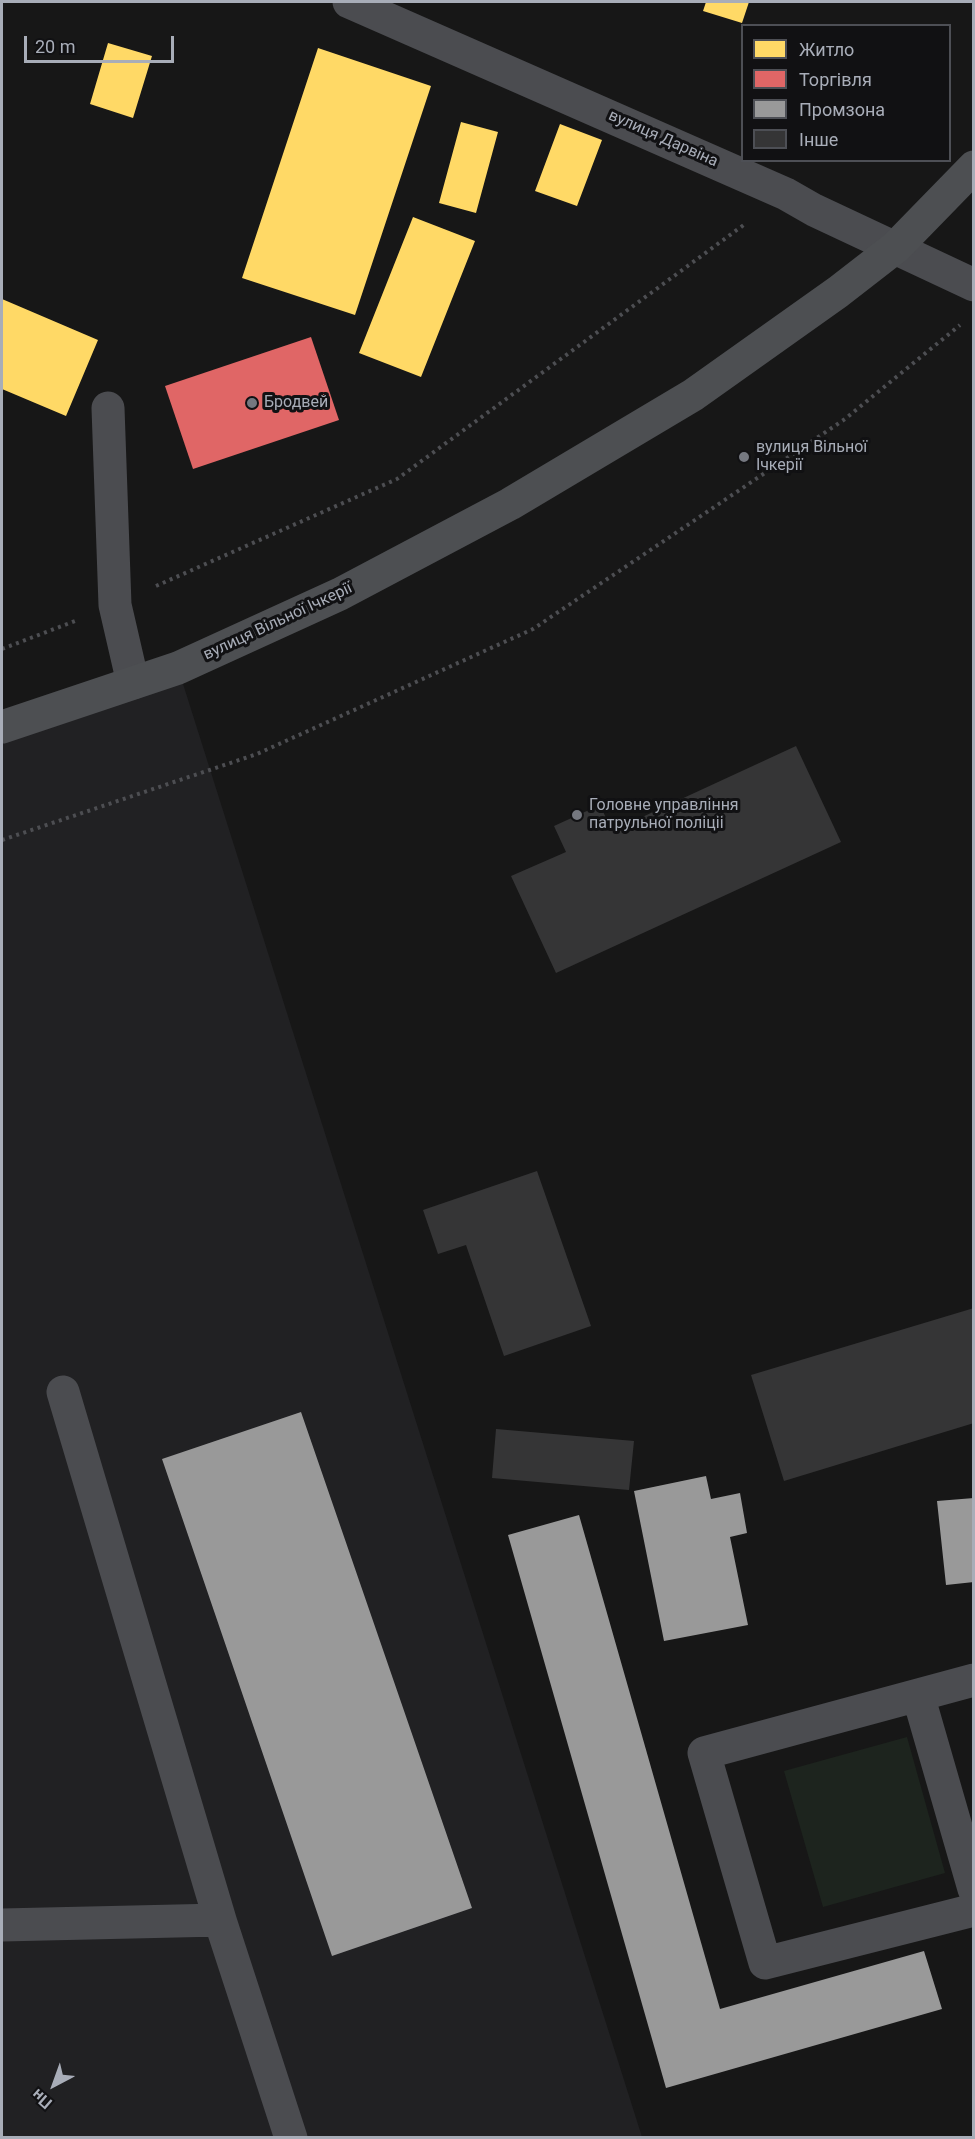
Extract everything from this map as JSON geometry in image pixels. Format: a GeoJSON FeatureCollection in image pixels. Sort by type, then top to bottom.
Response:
{"type":"FeatureCollection","features":[{"type":"Feature","properties":{"kind":"main road","name":"вулиця Вільної Ічкерії"},"geometry":{"type":"LineString","coordinates":[[2,727],[178,668],[340,594],[510,504],[693,395],[838,292],[896,247],[974,167]]}},
{"type":"Feature","properties":{"kind":"street","name":"вулиця Дарвіна"},"geometry":{"type":"LineString","coordinates":[[349,2],[786,194],[814,210],[974,285]]}},
{"type":"Feature","properties":{"kind":"street"},"geometry":{"type":"LineString","coordinates":[[108,408],[115,605],[133,683]]}},
{"type":"Feature","properties":{"kind":"street"},"geometry":{"type":"LineString","coordinates":[[63,1392],[220,1920],[291,2138]]}},
{"type":"Feature","properties":{"kind":"street"},"geometry":{"type":"LineString","coordinates":[[974,1680],[704,1753],[765,1963],[974,1910]]}},
{"type":"Feature","properties":{"kind":"street"},"geometry":{"type":"LineString","coordinates":[[918,1695],[974,1889]]}},
{"type":"Feature","properties":{"kind":"street"},"geometry":{"type":"LineString","coordinates":[[2,1925],[220,1920]]}},
{"type":"Feature","properties":{"kind":"path"},"geometry":{"type":"LineString","coordinates":[[2,649],[115,605],[397,479],[786,194]]}},
{"type":"Feature","properties":{"kind":"path"},"geometry":{"type":"LineString","coordinates":[[2,840],[257,754],[533,629],[845,419],[964,322]]}},
{"type":"Feature","properties":{"kind":"shaded area"},"geometry":{"type":"Polygon","coordinates":[[[178,668],[642,2137],[2,2137],[2,727],[178,668]]]}},
{"type":"Feature","properties":{"kind":"shaded area"},"geometry":{"type":"Polygon","coordinates":[[[907,1737],[945,1873],[823,1907],[784,1771],[907,1737]]]}},
{"type":"Feature","properties":{"kind":"building: Житло"},"geometry":{"type":"Polygon","coordinates":[[[706,2],[749,2],[742,23],[703,11],[706,2]]]}},
{"type":"Feature","properties":{"kind":"building: Житло"},"geometry":{"type":"Polygon","coordinates":[[[108,43],[152,56],[133,118],[90,104],[108,43]]]}},
{"type":"Feature","properties":{"kind":"building: Житло"},"geometry":{"type":"Polygon","coordinates":[[[318,48],[431,86],[355,315],[242,278],[318,48]]]}},
{"type":"Feature","properties":{"kind":"building: Житло"},"geometry":{"type":"Polygon","coordinates":[[[461,122],[498,132],[476,213],[439,203],[461,122]]]}},
{"type":"Feature","properties":{"kind":"building: Житло"},"geometry":{"type":"Polygon","coordinates":[[[560,124],[602,140],[577,206],[535,191],[560,124]]]}},
{"type":"Feature","properties":{"kind":"building: Житло"},"geometry":{"type":"Polygon","coordinates":[[[413,217],[475,241],[421,377],[359,353],[413,217]]]}},
{"type":"Feature","properties":{"kind":"building: Житло"},"geometry":{"type":"Polygon","coordinates":[[[2,299],[98,340],[66,416],[2,389],[2,299]]]}},
{"type":"Feature","properties":{"kind":"building: Торгівля","name":"Бродвей"},"geometry":{"type":"Polygon","coordinates":[[[311,337],[339,420],[193,469],[165,386],[311,337]]]}},
{"type":"Feature","properties":{"kind":"building: Промзона"},"geometry":{"type":"Polygon","coordinates":[[[301,1412],[472,1908],[332,1956],[162,1459],[301,1412]]]}},
{"type":"Feature","properties":{"kind":"building: Промзона"},"geometry":{"type":"Polygon","coordinates":[[[706,1476],[711,1499],[740,1493],[747,1533],[730,1537],[748,1625],[664,1641],[634,1491],[706,1476]]]}},
{"type":"Feature","properties":{"kind":"building: Промзона"},"geometry":{"type":"Polygon","coordinates":[[[974,1498],[974,1582],[946,1585],[937,1501],[974,1498]]]}},
{"type":"Feature","properties":{"kind":"building: Промзона"},"geometry":{"type":"Polygon","coordinates":[[[579,1515],[720,2009],[924,1951],[942,2009],[666,2088],[508,1535],[579,1515]]]}},
{"type":"Feature","properties":{"kind":"building: Інше"},"geometry":{"type":"Polygon","coordinates":[[[796,746],[841,842],[556,973],[511,876],[566,852],[554,826],[600,805],[612,831],[796,746]]]}},
{"type":"Feature","properties":{"kind":"building: Інше"},"geometry":{"type":"Polygon","coordinates":[[[537,1171],[591,1326],[504,1356],[466,1245],[438,1254],[423,1210],[537,1171]]]}},
{"type":"Feature","properties":{"kind":"building: Інше"},"geometry":{"type":"Polygon","coordinates":[[[974,1308],[974,1423],[784,1481],[751,1375],[974,1308]]]}},
{"type":"Feature","properties":{"kind":"building: Інше"},"geometry":{"type":"Polygon","coordinates":[[[496,1429],[634,1441],[629,1490],[492,1478],[496,1429]]]}},
{"type":"Feature","properties":{"kind":"place","name":"Бродвей"},"geometry":{"type":"Point","coordinates":[252,403]}},
{"type":"Feature","properties":{"kind":"place","name":"вулиця Вільної Ічкерії"},"geometry":{"type":"Point","coordinates":[744,457]}},
{"type":"Feature","properties":{"kind":"place","name":"Головне управління патрульної поліціі"},"geometry":{"type":"Point","coordinates":[577,815]}}]}
